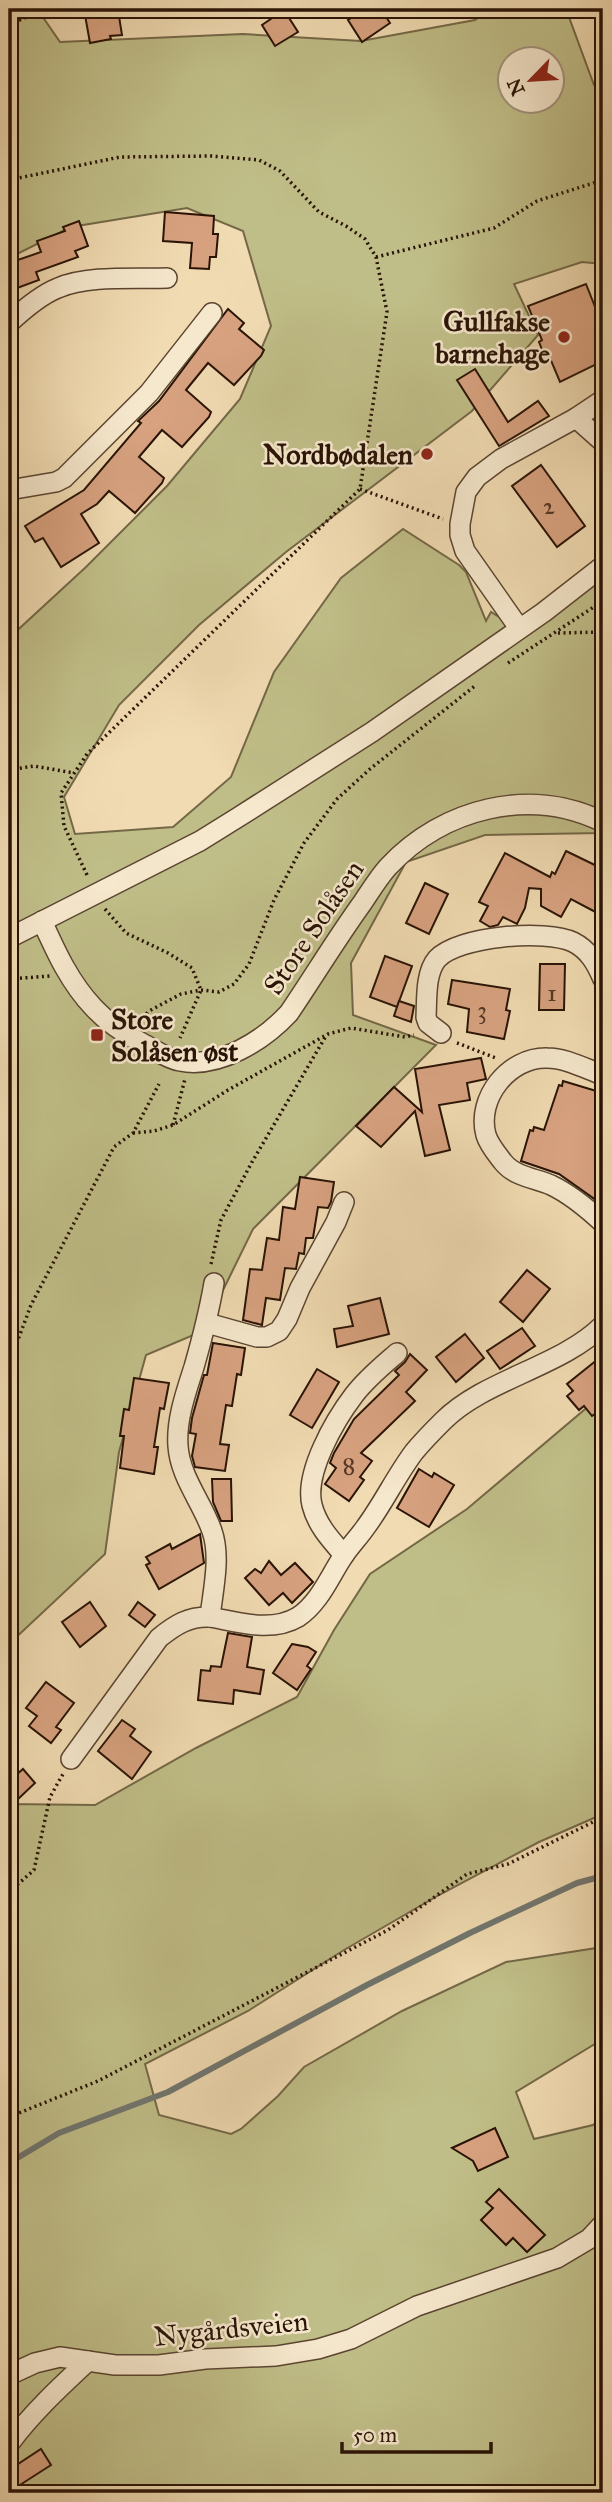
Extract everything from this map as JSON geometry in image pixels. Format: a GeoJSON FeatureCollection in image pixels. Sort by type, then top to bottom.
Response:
{"type":"FeatureCollection","features":[{"type":"Feature","properties":{"kind":"street"},"geometry":{"type":"LineString","coordinates":[[9,323],[26,307],[57,288],[71,284],[167,278]]}},
{"type":"Feature","properties":{"kind":"street"},"geometry":{"type":"LineString","coordinates":[[9,490],[56,482],[64,478],[149,393],[212,313]]}},
{"type":"Feature","properties":{"kind":"street"},"geometry":{"type":"LineString","coordinates":[[519,628],[465,551],[460,524],[466,492],[478,477],[502,459],[603,401]]}},
{"type":"Feature","properties":{"kind":"street"},"geometry":{"type":"LineString","coordinates":[[576,418],[603,442]]}},
{"type":"Feature","properties":{"kind":"street"},"geometry":{"type":"LineString","coordinates":[[9,938],[200,841],[237,818],[372,732],[603,566]]}},
{"type":"Feature","properties":{"kind":"street","name":"Store Solåsen"},"geometry":{"type":"LineString","coordinates":[[42,921],[65,971],[95,1009],[128,1036],[179,1061],[215,1059],[252,1045],[276,1028],[289,1013],[387,868],[429,832],[463,816],[499,806],[526,803],[572,809],[603,822]]}},
{"type":"Feature","properties":{"kind":"street"},"geometry":{"type":"LineString","coordinates":[[435,1028],[426,1017],[430,974],[436,961],[447,951],[468,944],[527,934],[558,936],[575,943],[592,956],[603,979]]}},
{"type":"Feature","properties":{"kind":"street"},"geometry":{"type":"LineString","coordinates":[[603,1075],[566,1061],[546,1057],[519,1064],[501,1077],[489,1096],[485,1120],[486,1134],[491,1146],[506,1166],[516,1173],[553,1186],[603,1223]]}},
{"type":"Feature","properties":{"kind":"street"},"geometry":{"type":"LineString","coordinates":[[206,1323],[257,1337],[267,1337],[279,1331],[288,1319],[300,1288],[344,1202]]}},
{"type":"Feature","properties":{"kind":"street"},"geometry":{"type":"LineString","coordinates":[[209,1617],[216,1561],[213,1534],[201,1503],[182,1468],[178,1447],[184,1400],[206,1323],[214,1283]]}},
{"type":"Feature","properties":{"kind":"street"},"geometry":{"type":"LineString","coordinates":[[71,1759],[159,1637],[175,1624],[198,1616],[254,1625],[288,1623],[302,1614],[318,1599],[344,1555],[366,1528],[414,1452],[446,1418],[471,1400],[580,1342],[603,1325]]}},
{"type":"Feature","properties":{"kind":"street"},"geometry":{"type":"LineString","coordinates":[[344,1555],[323,1531],[312,1506],[312,1475],[331,1431],[354,1395],[397,1353]]}},
{"type":"Feature","properties":{"kind":"street","name":"Nygårdsveien"},"geometry":{"type":"LineString","coordinates":[[9,2375],[35,2362],[60,2357],[115,2365],[159,2365],[205,2359],[276,2356],[318,2349],[351,2339],[417,2306],[557,2258],[589,2239],[603,2224]]}},
{"type":"Feature","properties":{"kind":"street"},"geometry":{"type":"LineString","coordinates":[[9,2444],[27,2420],[88,2361]]}},
{"type":"Feature","properties":{"kind":"path"},"geometry":{"type":"LineString","coordinates":[[9,25],[44,9]]}},
{"type":"Feature","properties":{"kind":"path"},"geometry":{"type":"LineString","coordinates":[[9,180],[120,157],[211,156],[259,160],[280,171],[319,212],[365,239],[376,257],[387,312],[360,489],[86,754],[61,793],[64,826],[89,880]]}},
{"type":"Feature","properties":{"kind":"path"},"geometry":{"type":"LineString","coordinates":[[376,257],[494,228],[537,201],[603,180]]}},
{"type":"Feature","properties":{"kind":"path"},"geometry":{"type":"LineString","coordinates":[[360,489],[460,524]]}},
{"type":"Feature","properties":{"kind":"path"},"geometry":{"type":"LineString","coordinates":[[503,666],[603,601]]}},
{"type":"Feature","properties":{"kind":"path"},"geometry":{"type":"LineString","coordinates":[[556,634],[603,632]]}},
{"type":"Feature","properties":{"kind":"path"},"geometry":{"type":"LineString","coordinates":[[128,1036],[149,1011],[181,994],[201,990],[219,992],[234,984],[249,964],[274,900],[298,855],[337,799],[370,769],[482,681]]}},
{"type":"Feature","properties":{"kind":"path"},"geometry":{"type":"LineString","coordinates":[[9,771],[34,766],[74,773]]}},
{"type":"Feature","properties":{"kind":"path"},"geometry":{"type":"LineString","coordinates":[[102,906],[126,933],[192,968],[201,990],[180,1038]]}},
{"type":"Feature","properties":{"kind":"path"},"geometry":{"type":"LineString","coordinates":[[9,979],[45,978],[65,971]]}},
{"type":"Feature","properties":{"kind":"path"},"geometry":{"type":"LineString","coordinates":[[133,1133],[154,1131],[173,1125],[228,1090],[328,1034],[351,1028],[405,1037],[435,1028],[460,1045],[483,1051],[499,1059],[510,1070]]}},
{"type":"Feature","properties":{"kind":"path"},"geometry":{"type":"LineString","coordinates":[[214,1283],[211,1261],[221,1220],[328,1034]]}},
{"type":"Feature","properties":{"kind":"path"},"geometry":{"type":"LineString","coordinates":[[173,1125],[190,1062]]}},
{"type":"Feature","properties":{"kind":"path"},"geometry":{"type":"LineString","coordinates":[[9,1364],[31,1305],[114,1147],[133,1133],[159,1084]]}},
{"type":"Feature","properties":{"kind":"path"},"geometry":{"type":"LineString","coordinates":[[9,1892],[34,1870],[50,1797],[71,1759]]}},
{"type":"Feature","properties":{"kind":"path"},"geometry":{"type":"LineString","coordinates":[[9,2117],[98,2081],[388,1930],[467,1874],[508,1864],[593,1822],[603,1820]]}},
{"type":"Feature","properties":{"kind":"shaded area"},"geometry":{"type":"Polygon","coordinates":[[[490,9],[566,9],[594,85],[603,86],[603,264],[582,262],[514,284],[538,335],[472,411],[286,552],[199,625],[119,705],[64,797],[75,834],[173,827],[231,777],[274,672],[341,578],[403,529],[466,572],[486,621],[491,612],[515,627],[603,570],[603,833],[485,835],[406,862],[351,963],[353,1015],[436,1045],[253,1229],[203,1331],[146,1355],[119,1452],[105,1554],[9,1644],[9,638],[86,567],[167,486],[240,399],[271,326],[243,231],[187,208],[71,227],[9,258],[9,25],[38,10],[60,42],[243,34],[361,41],[475,20],[490,9]]]}},
{"type":"Feature","properties":{"kind":"shaded area"},"geometry":{"type":"Polygon","coordinates":[[[603,1394],[603,1814],[539,1842],[439,1895],[344,1950],[248,2011],[145,2064],[159,2115],[231,2134],[241,2129],[278,2096],[304,2067],[402,2011],[506,1962],[603,1947],[603,2039],[516,2092],[534,2139],[593,2125],[603,2117],[603,2487],[578,2493],[9,2493],[9,1804],[95,1805],[196,1748],[297,1697],[334,1630],[370,1574],[467,1509],[603,1394]]]}},
{"type":"Feature","properties":{"kind":"building"},"geometry":{"type":"Polygon","coordinates":[[[366,9],[381,9],[390,23],[362,42],[348,20],[366,9]]]}},
{"type":"Feature","properties":{"kind":"building"},"geometry":{"type":"Polygon","coordinates":[[[118,10],[122,35],[90,43],[85,15],[118,10]]]}},
{"type":"Feature","properties":{"kind":"building"},"geometry":{"type":"Polygon","coordinates":[[[284,10],[298,32],[275,46],[262,25],[284,10]]]}},
{"type":"Feature","properties":{"kind":"building"},"geometry":{"type":"Polygon","coordinates":[[[165,212],[214,216],[213,234],[218,234],[216,257],[210,257],[209,269],[190,268],[192,243],[163,241],[165,212]]]}},
{"type":"Feature","properties":{"kind":"building"},"geometry":{"type":"Polygon","coordinates":[[[79,221],[88,246],[75,251],[78,257],[36,272],[39,280],[9,291],[9,263],[41,252],[37,241],[65,231],[63,227],[79,221]]]}},
{"type":"Feature","properties":{"kind":"building"},"geometry":{"type":"Polygon","coordinates":[[[586,284],[603,327],[603,361],[560,382],[550,358],[546,360],[539,342],[542,340],[528,306],[586,284]]]}},
{"type":"Feature","properties":{"kind":"building"},"geometry":{"type":"Polygon","coordinates":[[[228,309],[244,323],[239,329],[264,350],[261,356],[234,385],[208,363],[186,390],[211,412],[209,417],[182,447],[162,430],[139,457],[164,478],[162,483],[135,513],[109,491],[97,504],[81,514],[99,543],[61,567],[43,538],[35,542],[25,526],[84,490],[141,423],[138,421],[159,401],[228,309]]]}},
{"type":"Feature","properties":{"kind":"building"},"geometry":{"type":"Polygon","coordinates":[[[475,369],[508,422],[538,401],[549,416],[499,446],[457,380],[475,369]]]}},
{"type":"Feature","properties":{"kind":"building"},"geometry":{"type":"Polygon","coordinates":[[[541,465],[585,526],[557,547],[512,486],[541,465]]]}},
{"type":"Feature","properties":{"kind":"building"},"geometry":{"type":"Polygon","coordinates":[[[566,851],[603,869],[603,916],[571,899],[561,917],[541,906],[541,889],[529,888],[525,908],[517,924],[503,917],[498,925],[490,927],[480,921],[488,906],[479,902],[505,853],[550,877],[552,872],[555,874],[566,851]]]}},
{"type":"Feature","properties":{"kind":"building"},"geometry":{"type":"Polygon","coordinates":[[[425,883],[448,894],[429,934],[406,923],[425,883]]]}},
{"type":"Feature","properties":{"kind":"building"},"geometry":{"type":"Polygon","coordinates":[[[385,956],[412,966],[397,1007],[370,997],[385,956]]]}},
{"type":"Feature","properties":{"kind":"building"},"geometry":{"type":"Polygon","coordinates":[[[540,964],[565,964],[564,1010],[539,1010],[540,964]]]}},
{"type":"Feature","properties":{"kind":"building"},"geometry":{"type":"Polygon","coordinates":[[[452,980],[510,989],[506,1010],[510,1011],[504,1039],[467,1032],[469,1009],[448,1004],[452,980]]]}},
{"type":"Feature","properties":{"kind":"building"},"geometry":{"type":"Polygon","coordinates":[[[399,1001],[414,1006],[411,1022],[394,1016],[399,1001]]]}},
{"type":"Feature","properties":{"kind":"building"},"geometry":{"type":"Polygon","coordinates":[[[481,1058],[486,1079],[467,1083],[470,1100],[439,1105],[450,1150],[425,1156],[415,1111],[381,1147],[356,1126],[394,1087],[422,1112],[415,1069],[481,1058]]]}},
{"type":"Feature","properties":{"kind":"building"},"geometry":{"type":"Polygon","coordinates":[[[563,1081],[603,1093],[603,1205],[559,1174],[521,1161],[530,1130],[533,1131],[534,1127],[544,1130],[559,1085],[562,1086],[563,1081]]]}},
{"type":"Feature","properties":{"kind":"building"},"geometry":{"type":"Polygon","coordinates":[[[300,1177],[334,1182],[331,1202],[328,1208],[318,1207],[313,1238],[306,1238],[304,1254],[299,1253],[296,1269],[285,1268],[280,1300],[266,1298],[262,1325],[243,1320],[250,1269],[262,1270],[267,1238],[279,1240],[283,1207],[295,1209],[300,1177]]]}},
{"type":"Feature","properties":{"kind":"building"},"geometry":{"type":"Polygon","coordinates":[[[527,1270],[550,1289],[523,1322],[500,1302],[527,1270]]]}},
{"type":"Feature","properties":{"kind":"building"},"geometry":{"type":"Polygon","coordinates":[[[380,1298],[389,1334],[337,1347],[334,1329],[353,1326],[348,1306],[380,1298]]]}},
{"type":"Feature","properties":{"kind":"building"},"geometry":{"type":"Polygon","coordinates":[[[522,1328],[535,1346],[500,1369],[487,1351],[522,1328]]]}},
{"type":"Feature","properties":{"kind":"building"},"geometry":{"type":"Polygon","coordinates":[[[465,1334],[484,1358],[456,1382],[436,1357],[465,1334]]]}},
{"type":"Feature","properties":{"kind":"building"},"geometry":{"type":"Polygon","coordinates":[[[213,1343],[245,1348],[241,1375],[237,1374],[232,1406],[226,1405],[220,1444],[229,1445],[225,1471],[195,1467],[192,1456],[196,1434],[190,1433],[192,1418],[204,1375],[207,1375],[213,1343]]]}},
{"type":"Feature","properties":{"kind":"building"},"geometry":{"type":"Polygon","coordinates":[[[410,1354],[427,1370],[406,1392],[415,1401],[361,1453],[372,1461],[360,1477],[364,1480],[349,1501],[325,1484],[336,1468],[330,1463],[334,1453],[354,1419],[399,1375],[395,1371],[410,1354]]]}},
{"type":"Feature","properties":{"kind":"building"},"geometry":{"type":"Polygon","coordinates":[[[603,1355],[603,1408],[592,1416],[584,1406],[579,1410],[567,1396],[573,1391],[567,1384],[603,1355]]]}},
{"type":"Feature","properties":{"kind":"building"},"geometry":{"type":"Polygon","coordinates":[[[317,1369],[339,1382],[312,1428],[290,1415],[317,1369]]]}},
{"type":"Feature","properties":{"kind":"building"},"geometry":{"type":"Polygon","coordinates":[[[134,1378],[169,1383],[164,1409],[160,1408],[154,1447],[158,1447],[154,1474],[120,1468],[124,1436],[120,1436],[124,1409],[129,1410],[134,1378]]]}},
{"type":"Feature","properties":{"kind":"building"},"geometry":{"type":"Polygon","coordinates":[[[419,1469],[432,1477],[434,1473],[454,1485],[429,1527],[397,1508],[419,1469]]]}},
{"type":"Feature","properties":{"kind":"building"},"geometry":{"type":"Polygon","coordinates":[[[212,1479],[231,1479],[232,1521],[221,1521],[213,1502],[212,1479]]]}},
{"type":"Feature","properties":{"kind":"building"},"geometry":{"type":"Polygon","coordinates":[[[200,1534],[204,1563],[159,1589],[146,1565],[150,1563],[146,1557],[170,1544],[172,1549],[200,1534]]]}},
{"type":"Feature","properties":{"kind":"building"},"geometry":{"type":"Polygon","coordinates":[[[269,1561],[281,1575],[295,1563],[313,1582],[292,1603],[283,1593],[269,1605],[245,1578],[255,1569],[261,1573],[269,1561]]]}},
{"type":"Feature","properties":{"kind":"building"},"geometry":{"type":"Polygon","coordinates":[[[90,1602],[106,1626],[80,1647],[62,1622],[90,1602]]]}},
{"type":"Feature","properties":{"kind":"building"},"geometry":{"type":"Polygon","coordinates":[[[138,1602],[155,1615],[145,1627],[129,1615],[138,1602]]]}},
{"type":"Feature","properties":{"kind":"building"},"geometry":{"type":"Polygon","coordinates":[[[228,1633],[252,1637],[247,1667],[264,1670],[260,1694],[234,1690],[233,1704],[198,1700],[201,1670],[210,1671],[211,1666],[221,1667],[228,1633]]]}},
{"type":"Feature","properties":{"kind":"building"},"geometry":{"type":"Polygon","coordinates":[[[292,1644],[308,1647],[316,1652],[307,1666],[311,1669],[297,1690],[273,1673],[292,1644]]]}},
{"type":"Feature","properties":{"kind":"building"},"geometry":{"type":"Polygon","coordinates":[[[46,1682],[74,1703],[56,1727],[61,1730],[51,1743],[29,1726],[37,1716],[26,1708],[46,1682]]]}},
{"type":"Feature","properties":{"kind":"building"},"geometry":{"type":"Polygon","coordinates":[[[122,1720],[135,1729],[130,1736],[151,1752],[132,1779],[98,1751],[122,1720]]]}},
{"type":"Feature","properties":{"kind":"building"},"geometry":{"type":"Polygon","coordinates":[[[23,1769],[35,1783],[16,1801],[9,1793],[9,1781],[23,1769]]]}},
{"type":"Feature","properties":{"kind":"building"},"geometry":{"type":"Polygon","coordinates":[[[495,2128],[508,2157],[478,2171],[473,2161],[452,2148],[495,2128]]]}},
{"type":"Feature","properties":{"kind":"building"},"geometry":{"type":"Polygon","coordinates":[[[499,2189],[545,2235],[527,2252],[513,2238],[506,2245],[481,2220],[493,2208],[486,2202],[499,2189]]]}},
{"type":"Feature","properties":{"kind":"building"},"geometry":{"type":"Polygon","coordinates":[[[41,2449],[51,2465],[9,2492],[9,2470],[41,2449]]]}},
{"type":"Feature","properties":{"kind":"waterway"},"geometry":{"type":"LineString","coordinates":[[9,2163],[59,2133],[168,2092],[470,1933],[577,1883],[603,1876]]}},
{"type":"Feature","properties":{"kind":"place","name":"Gullfakse barnehage"},"geometry":{"type":"Point","coordinates":[564,337]}},
{"type":"Feature","properties":{"kind":"place","name":"Nordbødalen"},"geometry":{"type":"Point","coordinates":[427,454]}},
{"type":"Feature","properties":{"kind":"place","name":"Store Solåsen øst"},"geometry":{"type":"Point","coordinates":[97,1035]}}]}
